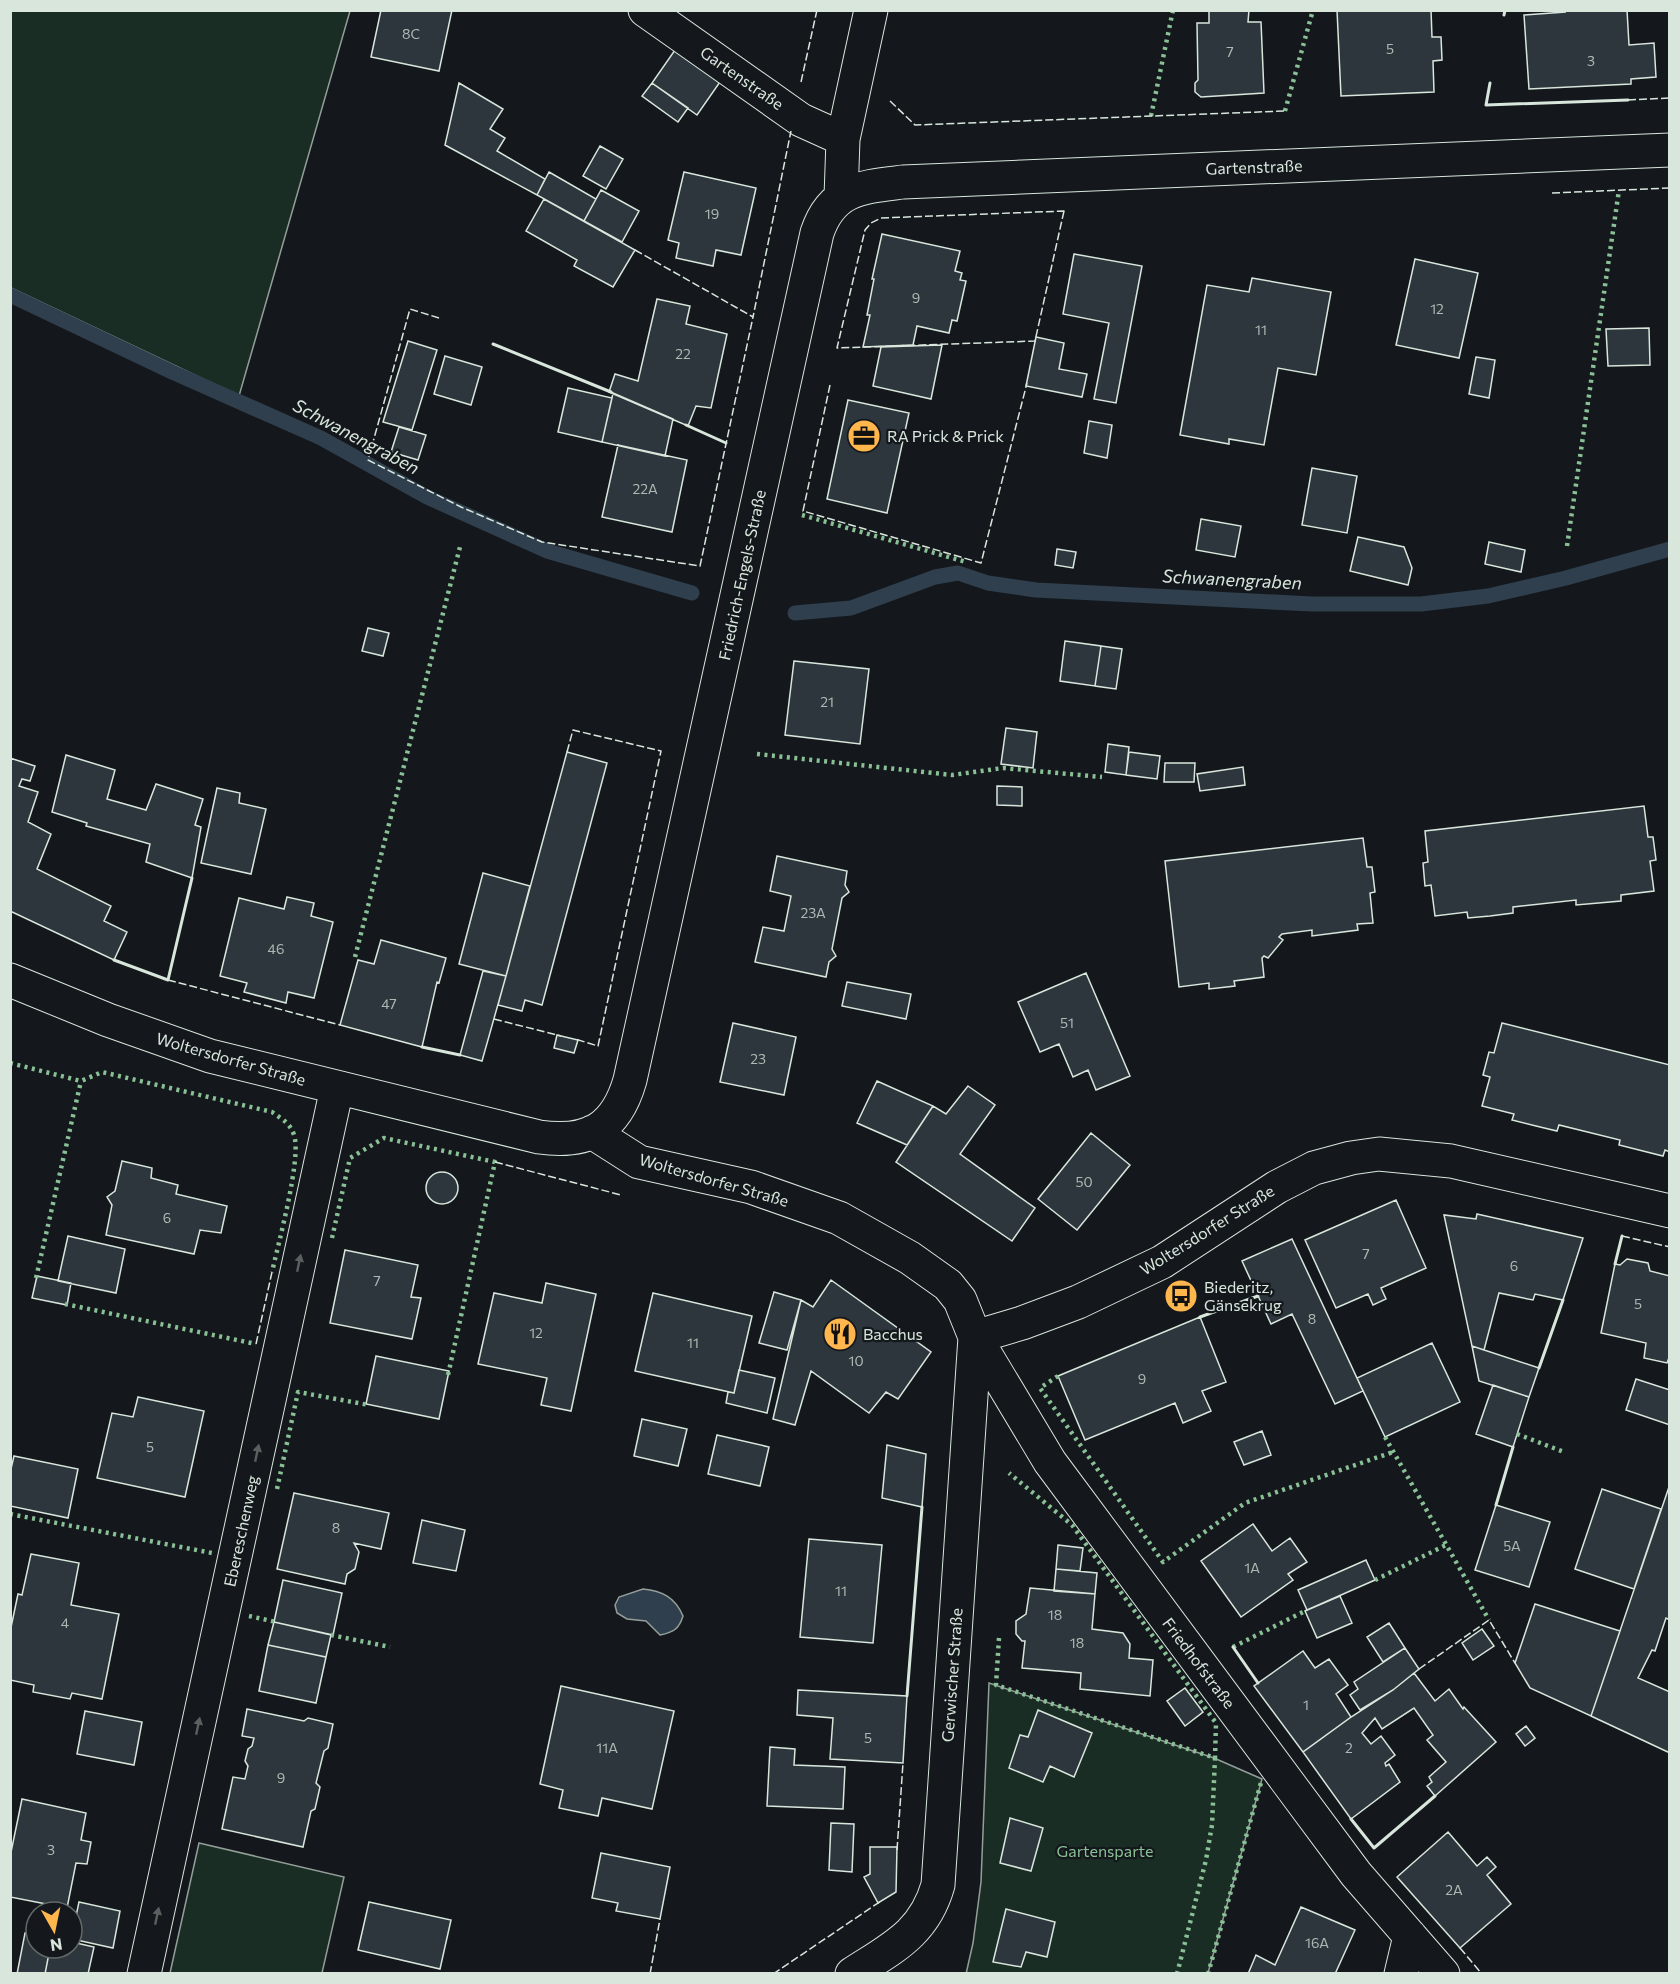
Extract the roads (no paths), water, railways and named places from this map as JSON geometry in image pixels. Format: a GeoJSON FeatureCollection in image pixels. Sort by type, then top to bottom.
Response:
{"type":"FeatureCollection","features":[{"type":"Feature","properties":{"kind":"street","name":"Gartenstraße"},"geometry":{"type":"LineString","coordinates":[[645,10],[801,120],[843,139]]}},
{"type":"Feature","properties":{"kind":"street"},"geometry":{"type":"LineString","coordinates":[[841,196],[843,139],[871,10]]}},
{"type":"Feature","properties":{"kind":"street","name":"Gartenstraße"},"geometry":{"type":"LineString","coordinates":[[841,196],[856,189],[903,182],[1670,150]]}},
{"type":"Feature","properties":{"kind":"street","name":"Friedrich-Engels-Straße"},"geometry":{"type":"LineString","coordinates":[[592,1132],[606,1124],[619,1110],[630,1080],[817,233],[826,211],[841,196]]}},
{"type":"Feature","properties":{"kind":"street","name":"Woltersdorfer Straße"},"geometry":{"type":"LineString","coordinates":[[10,980],[108,1020],[210,1056],[539,1137],[567,1140],[592,1132],[639,1162],[751,1187],[839,1218],[910,1258],[948,1285],[960,1300],[975,1337],[1022,1323],[1088,1297],[1162,1262],[1277,1187],[1314,1168],[1351,1158],[1379,1154],[1451,1161],[1670,1211]]}},
{"type":"Feature","properties":{"kind":"street","name":"Ebereschenweg"},"geometry":{"type":"LineString","coordinates":[[144,1974],[337,1088]]}},
{"type":"Feature","properties":{"kind":"street","name":"Friedhofstraße"},"geometry":{"type":"LineString","coordinates":[[975,1337],[1050,1462],[1356,1874],[1443,1974]]}},
{"type":"Feature","properties":{"kind":"street","name":"Gerwischer Straße"},"geometry":{"type":"LineString","coordinates":[[852,1974],[901,1941],[916,1928],[927,1914],[938,1885],[975,1337]]}},
{"type":"Feature","properties":{"kind":"street"},"geometry":{"type":"LineString","coordinates":[[1401,1974],[1410,1936]]}},
{"type":"Feature","properties":{"kind":"water"},"geometry":{"type":"Polygon","coordinates":[[[643,1589],[662,1593],[680,1609],[683,1616],[675,1629],[660,1635],[646,1621],[627,1619],[617,1613],[615,1605],[619,1597],[643,1589]]]}},
{"type":"Feature","properties":{"kind":"waterway","name":"Schwanengraben"},"geometry":{"type":"LineString","coordinates":[[10,295],[172,372],[321,438],[427,497],[547,551],[692,593]]}},
{"type":"Feature","properties":{"kind":"waterway","name":"Schwanengraben"},"geometry":{"type":"LineString","coordinates":[[795,613],[851,608],[935,577],[958,573],[988,583],[1036,590],[1312,604],[1421,604],[1488,596],[1566,578],[1670,549]]}},
{"type":"Feature","properties":{"kind":"place","name":"RA Prick & Prick"},"geometry":{"type":"Point","coordinates":[864,436]}},
{"type":"Feature","properties":{"kind":"place","name":"Biederitz, Gänsekrug"},"geometry":{"type":"Point","coordinates":[1181,1296]}},
{"type":"Feature","properties":{"kind":"place","name":"Bacchus"},"geometry":{"type":"Point","coordinates":[840,1334]}},
{"type":"Feature","properties":{"kind":"park label","name":"Gartensparte"},"geometry":{"type":"Point","coordinates":[1105,1851]}}]}
